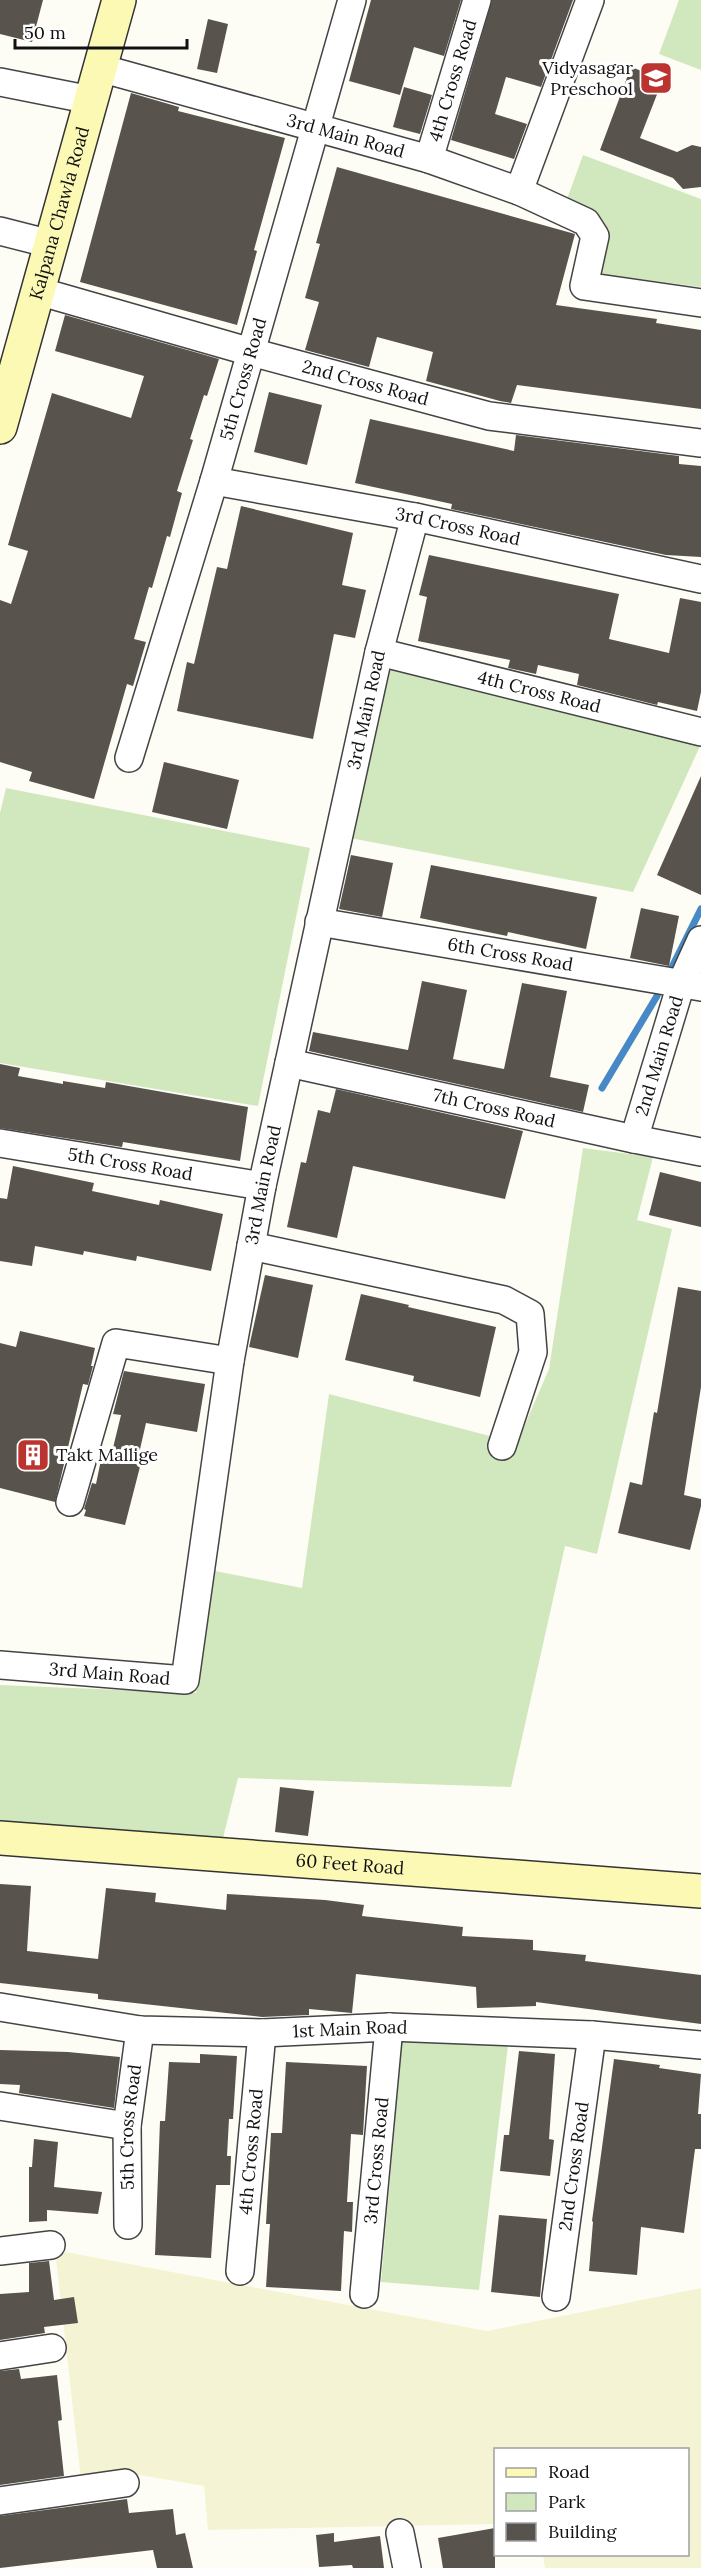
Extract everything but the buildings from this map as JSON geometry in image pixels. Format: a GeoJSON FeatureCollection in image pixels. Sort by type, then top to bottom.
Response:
{"type":"FeatureCollection","features":[{"type":"Feature","properties":{"kind":"street","name":"Kalpana Chawla Road"},"geometry":{"type":"LineString","coordinates":[[0,427],[5,389],[38,291],[119,0]]}},
{"type":"Feature","properties":{"kind":"street","name":"5th Cross Road"},"geometry":{"type":"LineString","coordinates":[[129,758],[214,481],[352,0]]}},
{"type":"Feature","properties":{"kind":"street","name":"4th Cross Road"},"geometry":{"type":"LineString","coordinates":[[429,159],[477,0]]}},
{"type":"Feature","properties":{"kind":"street"},"geometry":{"type":"LineString","coordinates":[[519,191],[590,0]]}},
{"type":"Feature","properties":{"kind":"street","name":"3rd Main Road"},"geometry":{"type":"LineString","coordinates":[[100,68],[429,159],[519,191],[586,222],[595,236],[584,286],[701,303]]}},
{"type":"Feature","properties":{"kind":"street"},"geometry":{"type":"LineString","coordinates":[[0,82],[91,100]]}},
{"type":"Feature","properties":{"kind":"street"},"geometry":{"type":"LineString","coordinates":[[0,231],[51,244]]}},
{"type":"Feature","properties":{"kind":"street","name":"2nd Cross Road"},"geometry":{"type":"LineString","coordinates":[[38,291],[251,352],[489,416],[701,443]]}},
{"type":"Feature","properties":{"kind":"street","name":"3rd Cross Road"},"geometry":{"type":"LineString","coordinates":[[214,481],[415,517],[701,579]]}},
{"type":"Feature","properties":{"kind":"street","name":"3rd Main Road"},"geometry":{"type":"LineString","coordinates":[[0,1665],[185,1680],[230,1361],[262,1186],[379,652],[415,517]]}},
{"type":"Feature","properties":{"kind":"street","name":"4th Cross Road"},"geometry":{"type":"LineString","coordinates":[[379,652],[701,732]]}},
{"type":"Feature","properties":{"kind":"street","name":"6th Cross Road"},"geometry":{"type":"LineString","coordinates":[[319,922],[691,985]]}},
{"type":"Feature","properties":{"kind":"street","name":"2nd Main Road"},"geometry":{"type":"LineString","coordinates":[[634,1139],[691,985],[701,940]]}},
{"type":"Feature","properties":{"kind":"street","name":"7th Cross Road"},"geometry":{"type":"LineString","coordinates":[[289,1063],[701,1152]]}},
{"type":"Feature","properties":{"kind":"street","name":"5th Cross Road"},"geometry":{"type":"LineString","coordinates":[[0,1143],[262,1186]]}},
{"type":"Feature","properties":{"kind":"street"},"geometry":{"type":"LineString","coordinates":[[251,1246],[504,1300],[530,1314],[533,1352],[502,1446]]}},
{"type":"Feature","properties":{"kind":"street"},"geometry":{"type":"LineString","coordinates":[[70,1502],[116,1343],[230,1361]]}},
{"type":"Feature","properties":{"kind":"street","name":"60 Feet Road"},"geometry":{"type":"LineString","coordinates":[[0,1838],[701,1891]]}},
{"type":"Feature","properties":{"kind":"street","name":"1st Main Road"},"geometry":{"type":"LineString","coordinates":[[0,2007],[140,2030],[262,2033],[389,2026],[592,2035],[701,2045]]}},
{"type":"Feature","properties":{"kind":"street","name":"3rd Cross Road"},"geometry":{"type":"LineString","coordinates":[[364,2294],[389,2026]]}},
{"type":"Feature","properties":{"kind":"street","name":"5th Cross Road"},"geometry":{"type":"LineString","coordinates":[[128,2225],[127,2126],[140,2030]]}},
{"type":"Feature","properties":{"kind":"street","name":"4th Cross Road"},"geometry":{"type":"LineString","coordinates":[[240,2271],[262,2033]]}},
{"type":"Feature","properties":{"kind":"street","name":"2nd Cross Road"},"geometry":{"type":"LineString","coordinates":[[556,2297],[592,2035]]}},
{"type":"Feature","properties":{"kind":"street"},"geometry":{"type":"LineString","coordinates":[[0,2106],[127,2126]]}},
{"type":"Feature","properties":{"kind":"street"},"geometry":{"type":"LineString","coordinates":[[0,2252],[51,2245]]}},
{"type":"Feature","properties":{"kind":"street"},"geometry":{"type":"LineString","coordinates":[[0,2356],[52,2348]]}},
{"type":"Feature","properties":{"kind":"street"},"geometry":{"type":"LineString","coordinates":[[0,2501],[125,2483]]}},
{"type":"Feature","properties":{"kind":"street"},"geometry":{"type":"LineString","coordinates":[[400,2533],[407,2568]]}},
{"type":"Feature","properties":{"kind":"green space"},"geometry":{"type":"Polygon","coordinates":[[[679,0],[701,0],[701,70],[659,54],[679,0]]]}},
{"type":"Feature","properties":{"kind":"green space"},"geometry":{"type":"Polygon","coordinates":[[[583,155],[701,199],[701,287],[600,274],[609,230],[566,202],[583,155]]]}},
{"type":"Feature","properties":{"kind":"green space"},"geometry":{"type":"Polygon","coordinates":[[[389,665],[701,744],[633,892],[350,838],[389,665]]]}},
{"type":"Feature","properties":{"kind":"green space"},"geometry":{"type":"Polygon","coordinates":[[[6,788],[310,848],[258,1106],[0,1063],[0,813],[6,788]]]}},
{"type":"Feature","properties":{"kind":"green space"},"geometry":{"type":"Polygon","coordinates":[[[583,1148],[653,1157],[637,1220],[672,1229],[597,1554],[565,1546],[511,1787],[238,1778],[222,1842],[0,1826],[0,1685],[196,1693],[215,1571],[302,1588],[329,1394],[517,1443],[549,1369],[583,1148]]]}},
{"type":"Feature","properties":{"kind":"green space"},"geometry":{"type":"Polygon","coordinates":[[[402,2042],[508,2045],[479,2290],[381,2282],[402,2042]]]}},
{"type":"Feature","properties":{"kind":"green space"},"geometry":{"type":"Polygon","coordinates":[[[55,2250],[487,2331],[701,2288],[701,2568],[545,2568],[543,2556],[689,2556],[689,2448],[494,2448],[494,2524],[208,2530],[204,2486],[128,2473],[81,2480],[55,2250]]]}},
{"type":"Feature","properties":{"kind":"waterway"},"geometry":{"type":"LineString","coordinates":[[672,967],[701,909]]}},
{"type":"Feature","properties":{"kind":"waterway"},"geometry":{"type":"LineString","coordinates":[[602,1088],[657,996]]}},
{"type":"Feature","properties":{"kind":"place","name":"Vidyasagar Preschool"},"geometry":{"type":"Point","coordinates":[656,78]}},
{"type":"Feature","properties":{"kind":"place","name":"Takt Mallige"},"geometry":{"type":"Point","coordinates":[33,1455]}}]}
